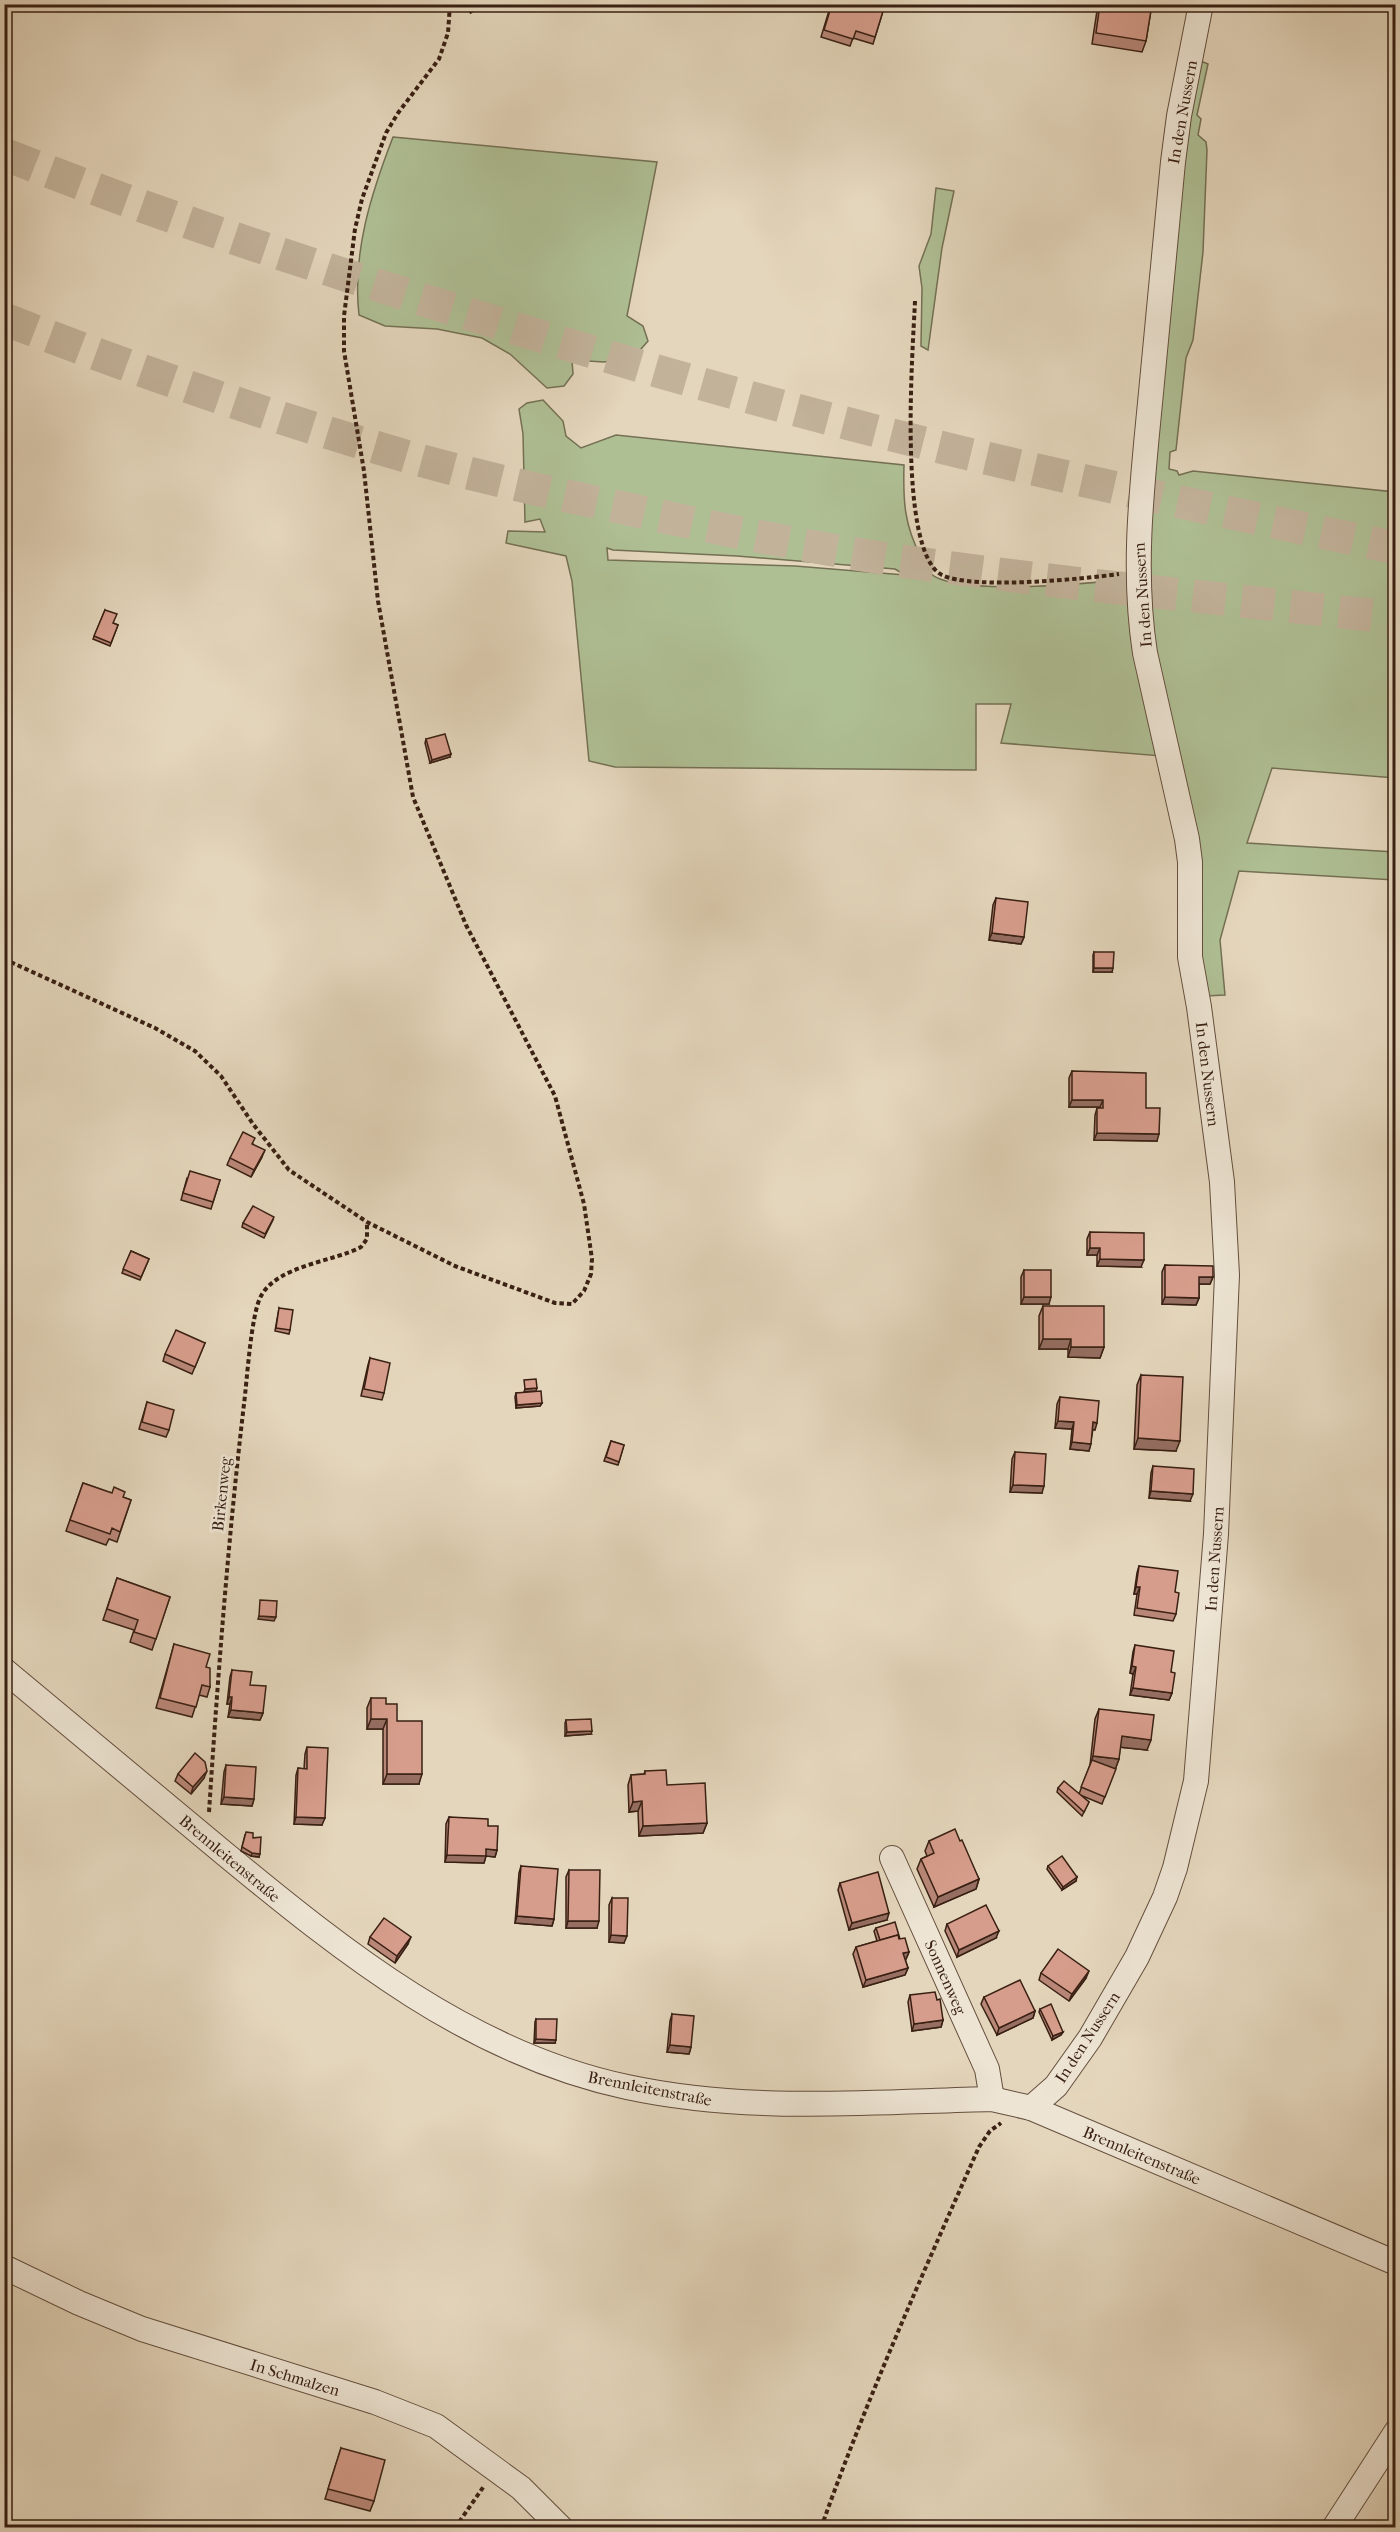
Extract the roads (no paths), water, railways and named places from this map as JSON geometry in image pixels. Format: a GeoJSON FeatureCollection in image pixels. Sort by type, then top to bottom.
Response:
{"type":"FeatureCollection","features":[{"type":"Feature","properties":{"kind":"street","name":"In den Nussern"},"geometry":{"type":"LineString","coordinates":[[1031,2108],[1056,2086],[1113,2000],[1149,1932],[1175,1868],[1189,1815],[1197,1770],[1215,1546],[1227,1275],[1222,1182],[1199,1007],[1190,957],[1190,862],[1187,839],[1145,652],[1140,621],[1137,571],[1141,498],[1173,162],[1179,116],[1201,4]]}},
{"type":"Feature","properties":{"kind":"street","name":"Brennleitenstraße"},"geometry":{"type":"LineString","coordinates":[[4,1670],[300,1916],[384,1978],[487,2037],[571,2072],[655,2092],[760,2104],[992,2098],[1031,2108],[1395,2263]]}},
{"type":"Feature","properties":{"kind":"street","name":"Sonnenweg"},"geometry":{"type":"LineString","coordinates":[[892,1858],[987,2069],[992,2098]]}},
{"type":"Feature","properties":{"kind":"street","name":"In Schmalzen"},"geometry":{"type":"LineString","coordinates":[[4,2267],[79,2303],[142,2329],[375,2402],[436,2426],[521,2488],[561,2528]]}},
{"type":"Feature","properties":{"kind":"street"},"geometry":{"type":"LineString","coordinates":[[1334,2528],[1395,2432]]}},
{"type":"Feature","properties":{"kind":"tunnel"},"geometry":{"type":"LineString","coordinates":[[4,154],[178,219],[295,259],[541,337],[681,378],[821,417],[962,452],[1123,490],[1396,548]]}},
{"type":"Feature","properties":{"kind":"tunnel"},"geometry":{"type":"LineString","coordinates":[[4,319],[105,357],[309,427],[439,465],[574,498],[751,535],[875,557],[1070,582],[1396,618]]}}]}
